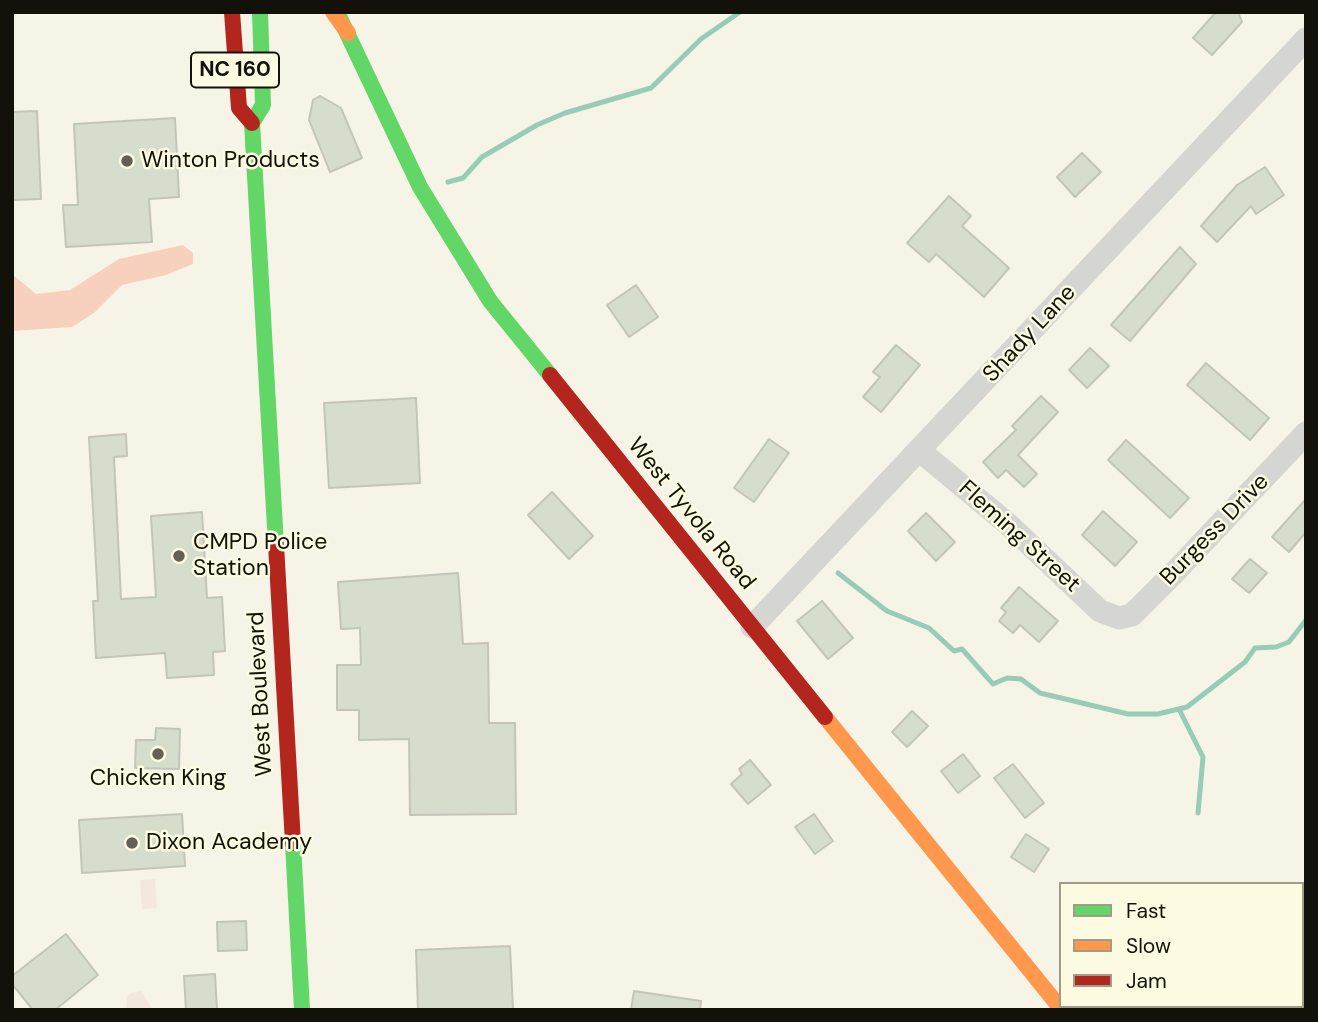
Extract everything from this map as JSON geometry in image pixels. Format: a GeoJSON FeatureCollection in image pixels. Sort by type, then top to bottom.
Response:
{"type":"FeatureCollection","features":[{"type":"Feature","properties":{"kind":"street","name":"West Boulevard"},"geometry":{"type":"LineString","coordinates":[[232,12],[239,108],[252,123]]}},
{"type":"Feature","properties":{"kind":"street","name":"West Boulevard"},"geometry":{"type":"LineString","coordinates":[[260,12],[263,105],[252,123],[302,1010]]}},
{"type":"Feature","properties":{"kind":"street","name":"West Tyvola Road"},"geometry":{"type":"LineString","coordinates":[[335,12],[348,33],[420,187],[490,301],[1059,1006]]}},
{"type":"Feature","properties":{"kind":"street","name":"Shady Lane"},"geometry":{"type":"LineString","coordinates":[[752,627],[1306,39]]}},
{"type":"Feature","properties":{"kind":"street","name":"Burgess Drive"},"geometry":{"type":"LineString","coordinates":[[1119,618],[1132,615],[1306,433]]}},
{"type":"Feature","properties":{"kind":"street","name":"Fleming Street"},"geometry":{"type":"LineString","coordinates":[[920,451],[1008,524],[1100,611],[1119,618]]}},
{"type":"Feature","properties":{"kind":"shaded area"},"geometry":{"type":"Polygon","coordinates":[[[183,245],[193,253],[193,264],[166,275],[122,285],[94,313],[72,327],[12,331],[12,274],[36,294],[70,290],[119,259],[183,245]]]}},
{"type":"Feature","properties":{"kind":"shaded area"},"geometry":{"type":"Polygon","coordinates":[[[155,879],[157,908],[142,909],[140,880],[155,879]]]}},
{"type":"Feature","properties":{"kind":"shaded area"},"geometry":{"type":"Polygon","coordinates":[[[142,991],[152,1010],[126,1010],[127,997],[131,993],[142,991]]]}},
{"type":"Feature","properties":{"kind":"building"},"geometry":{"type":"Polygon","coordinates":[[[1216,12],[1238,12],[1242,22],[1212,55],[1193,38],[1216,12]]]}},
{"type":"Feature","properties":{"kind":"building"},"geometry":{"type":"Polygon","coordinates":[[[320,96],[341,108],[362,158],[330,172],[309,120],[313,100],[320,96]]]}},
{"type":"Feature","properties":{"kind":"building"},"geometry":{"type":"Polygon","coordinates":[[[37,111],[41,199],[12,200],[12,112],[37,111]]]}},
{"type":"Feature","properties":{"kind":"building","name":"Winton Products"},"geometry":{"type":"Polygon","coordinates":[[[175,118],[179,197],[149,199],[152,242],[66,247],[63,205],[78,205],[74,124],[175,118]]]}},
{"type":"Feature","properties":{"kind":"building"},"geometry":{"type":"Polygon","coordinates":[[[1082,153],[1101,172],[1075,197],[1057,177],[1082,153]]]}},
{"type":"Feature","properties":{"kind":"building"},"geometry":{"type":"Polygon","coordinates":[[[1265,167],[1284,195],[1256,214],[1251,206],[1217,242],[1201,226],[1237,185],[1265,167]]]}},
{"type":"Feature","properties":{"kind":"building"},"geometry":{"type":"Polygon","coordinates":[[[949,196],[971,216],[962,226],[1009,268],[984,297],[936,254],[929,262],[907,243],[949,196]]]}},
{"type":"Feature","properties":{"kind":"building"},"geometry":{"type":"Polygon","coordinates":[[[1180,247],[1196,264],[1130,341],[1111,325],[1180,247]]]}},
{"type":"Feature","properties":{"kind":"building"},"geometry":{"type":"Polygon","coordinates":[[[636,285],[658,317],[629,337],[607,305],[636,285]]]}},
{"type":"Feature","properties":{"kind":"building"},"geometry":{"type":"Polygon","coordinates":[[[896,345],[920,365],[881,412],[863,397],[880,377],[873,372],[896,345]]]}},
{"type":"Feature","properties":{"kind":"building"},"geometry":{"type":"Polygon","coordinates":[[[1090,348],[1109,366],[1087,388],[1069,370],[1090,348]]]}},
{"type":"Feature","properties":{"kind":"building"},"geometry":{"type":"Polygon","coordinates":[[[1206,363],[1269,418],[1250,440],[1187,385],[1206,363]]]}},
{"type":"Feature","properties":{"kind":"building"},"geometry":{"type":"Polygon","coordinates":[[[1041,396],[1058,412],[1018,455],[1037,474],[1024,487],[1006,470],[998,478],[983,462],[1016,430],[1012,426],[1041,396]]]}},
{"type":"Feature","properties":{"kind":"building"},"geometry":{"type":"Polygon","coordinates":[[[416,398],[420,483],[329,488],[324,403],[416,398]]]}},
{"type":"Feature","properties":{"kind":"building","name":"CMPD Police Station"},"geometry":{"type":"Polygon","coordinates":[[[126,434],[127,456],[114,457],[121,599],[156,597],[151,516],[202,512],[207,598],[222,597],[225,651],[213,652],[214,675],[167,678],[165,653],[96,658],[93,601],[98,601],[89,437],[126,434]]]}},
{"type":"Feature","properties":{"kind":"building"},"geometry":{"type":"Polygon","coordinates":[[[769,439],[789,453],[754,502],[734,488],[769,439]]]}},
{"type":"Feature","properties":{"kind":"building"},"geometry":{"type":"Polygon","coordinates":[[[1126,440],[1189,498],[1170,518],[1108,460],[1126,440]]]}},
{"type":"Feature","properties":{"kind":"building"},"geometry":{"type":"Polygon","coordinates":[[[552,492],[593,536],[569,559],[528,515],[552,492]]]}},
{"type":"Feature","properties":{"kind":"building"},"geometry":{"type":"Polygon","coordinates":[[[1306,499],[1306,532],[1289,552],[1272,537],[1306,499]]]}},
{"type":"Feature","properties":{"kind":"building"},"geometry":{"type":"Polygon","coordinates":[[[1103,511],[1137,542],[1115,566],[1082,535],[1103,511]]]}},
{"type":"Feature","properties":{"kind":"building"},"geometry":{"type":"Polygon","coordinates":[[[926,513],[955,542],[936,561],[908,531],[926,513]]]}},
{"type":"Feature","properties":{"kind":"building"},"geometry":{"type":"Polygon","coordinates":[[[1250,559],[1267,573],[1249,593],[1232,579],[1250,559]]]}},
{"type":"Feature","properties":{"kind":"building"},"geometry":{"type":"Polygon","coordinates":[[[458,573],[463,644],[488,643],[489,723],[515,723],[516,814],[410,815],[409,739],[359,740],[359,710],[337,710],[337,665],[361,665],[360,628],[341,629],[338,582],[458,573]]]}},
{"type":"Feature","properties":{"kind":"building"},"geometry":{"type":"Polygon","coordinates":[[[1019,587],[1058,621],[1039,642],[1020,625],[1013,633],[999,621],[1006,612],[1001,608],[1019,587]]]}},
{"type":"Feature","properties":{"kind":"building"},"geometry":{"type":"Polygon","coordinates":[[[822,601],[853,638],[828,659],[797,621],[822,601]]]}},
{"type":"Feature","properties":{"kind":"building"},"geometry":{"type":"Polygon","coordinates":[[[912,711],[928,726],[907,747],[892,732],[912,711]]]}},
{"type":"Feature","properties":{"kind":"building","name":"Chicken King"},"geometry":{"type":"Polygon","coordinates":[[[156,728],[180,729],[179,769],[135,768],[136,740],[155,740],[156,728]]]}},
{"type":"Feature","properties":{"kind":"building"},"geometry":{"type":"Polygon","coordinates":[[[963,754],[980,776],[958,793],[941,771],[963,754]]]}},
{"type":"Feature","properties":{"kind":"building"},"geometry":{"type":"Polygon","coordinates":[[[750,760],[771,785],[748,804],[731,784],[742,774],[739,769],[750,760]]]}},
{"type":"Feature","properties":{"kind":"building"},"geometry":{"type":"Polygon","coordinates":[[[1013,764],[1044,803],[1025,818],[994,778],[1013,764]]]}},
{"type":"Feature","properties":{"kind":"building","name":"Dixon Academy"},"geometry":{"type":"Polygon","coordinates":[[[182,814],[185,866],[82,873],[79,820],[182,814]]]}},
{"type":"Feature","properties":{"kind":"building"},"geometry":{"type":"Polygon","coordinates":[[[814,814],[833,841],[815,854],[795,827],[814,814]]]}},
{"type":"Feature","properties":{"kind":"building"},"geometry":{"type":"Polygon","coordinates":[[[1026,834],[1049,849],[1034,872],[1011,857],[1026,834]]]}},
{"type":"Feature","properties":{"kind":"building"},"geometry":{"type":"Polygon","coordinates":[[[246,921],[247,950],[218,951],[217,922],[246,921]]]}},
{"type":"Feature","properties":{"kind":"building"},"geometry":{"type":"Polygon","coordinates":[[[66,934],[98,975],[55,1010],[33,1010],[12,984],[12,976],[66,934]]]}},
{"type":"Feature","properties":{"kind":"building"},"geometry":{"type":"Polygon","coordinates":[[[510,946],[513,1010],[418,1010],[416,950],[510,946]]]}},
{"type":"Feature","properties":{"kind":"building"},"geometry":{"type":"Polygon","coordinates":[[[215,974],[217,1010],[186,1010],[184,976],[215,974]]]}},
{"type":"Feature","properties":{"kind":"building"},"geometry":{"type":"Polygon","coordinates":[[[634,991],[701,1001],[700,1010],[631,1010],[634,991]]]}},
{"type":"Feature","properties":{"kind":"waterway"},"geometry":{"type":"LineString","coordinates":[[448,182],[463,178],[482,157],[537,125],[565,113],[651,88],[701,39],[740,12]]}},
{"type":"Feature","properties":{"kind":"waterway"},"geometry":{"type":"LineString","coordinates":[[838,573],[887,611],[929,628],[954,651],[962,649],[993,684],[1007,678],[1021,679],[1040,693],[1128,714],[1158,714],[1187,707],[1245,662],[1255,648],[1276,647],[1289,642],[1306,620]]}},
{"type":"Feature","properties":{"kind":"waterway"},"geometry":{"type":"LineString","coordinates":[[1179,709],[1203,757],[1198,813]]}},
{"type":"Feature","properties":{"kind":"traffic: fast"},"geometry":{"type":"LineString","coordinates":[[260,12],[263,105],[252,123],[276,545]]}},
{"type":"Feature","properties":{"kind":"traffic: fast"},"geometry":{"type":"LineString","coordinates":[[337,12],[420,187],[490,301],[550,375]]}},
{"type":"Feature","properties":{"kind":"traffic: fast"},"geometry":{"type":"LineString","coordinates":[[293,843],[302,1010]]}},
{"type":"Feature","properties":{"kind":"traffic: slow"},"geometry":{"type":"LineString","coordinates":[[333,12],[348,33]]}},
{"type":"Feature","properties":{"kind":"traffic: slow"},"geometry":{"type":"LineString","coordinates":[[825,717],[1059,1006]]}},
{"type":"Feature","properties":{"kind":"traffic: jam"},"geometry":{"type":"LineString","coordinates":[[232,12],[239,108],[252,123]]}},
{"type":"Feature","properties":{"kind":"traffic: jam"},"geometry":{"type":"LineString","coordinates":[[550,375],[825,717]]}},
{"type":"Feature","properties":{"kind":"traffic: jam"},"geometry":{"type":"LineString","coordinates":[[276,545],[293,843]]}},
{"type":"Feature","properties":{"kind":"place","name":"Winton Products"},"geometry":{"type":"Point","coordinates":[127,161]}},
{"type":"Feature","properties":{"kind":"place","name":"CMPD Police Station"},"geometry":{"type":"Point","coordinates":[179,556]}},
{"type":"Feature","properties":{"kind":"place","name":"Chicken King"},"geometry":{"type":"Point","coordinates":[158,754]}},
{"type":"Feature","properties":{"kind":"place","name":"Dixon Academy"},"geometry":{"type":"Point","coordinates":[132,843]}}]}
